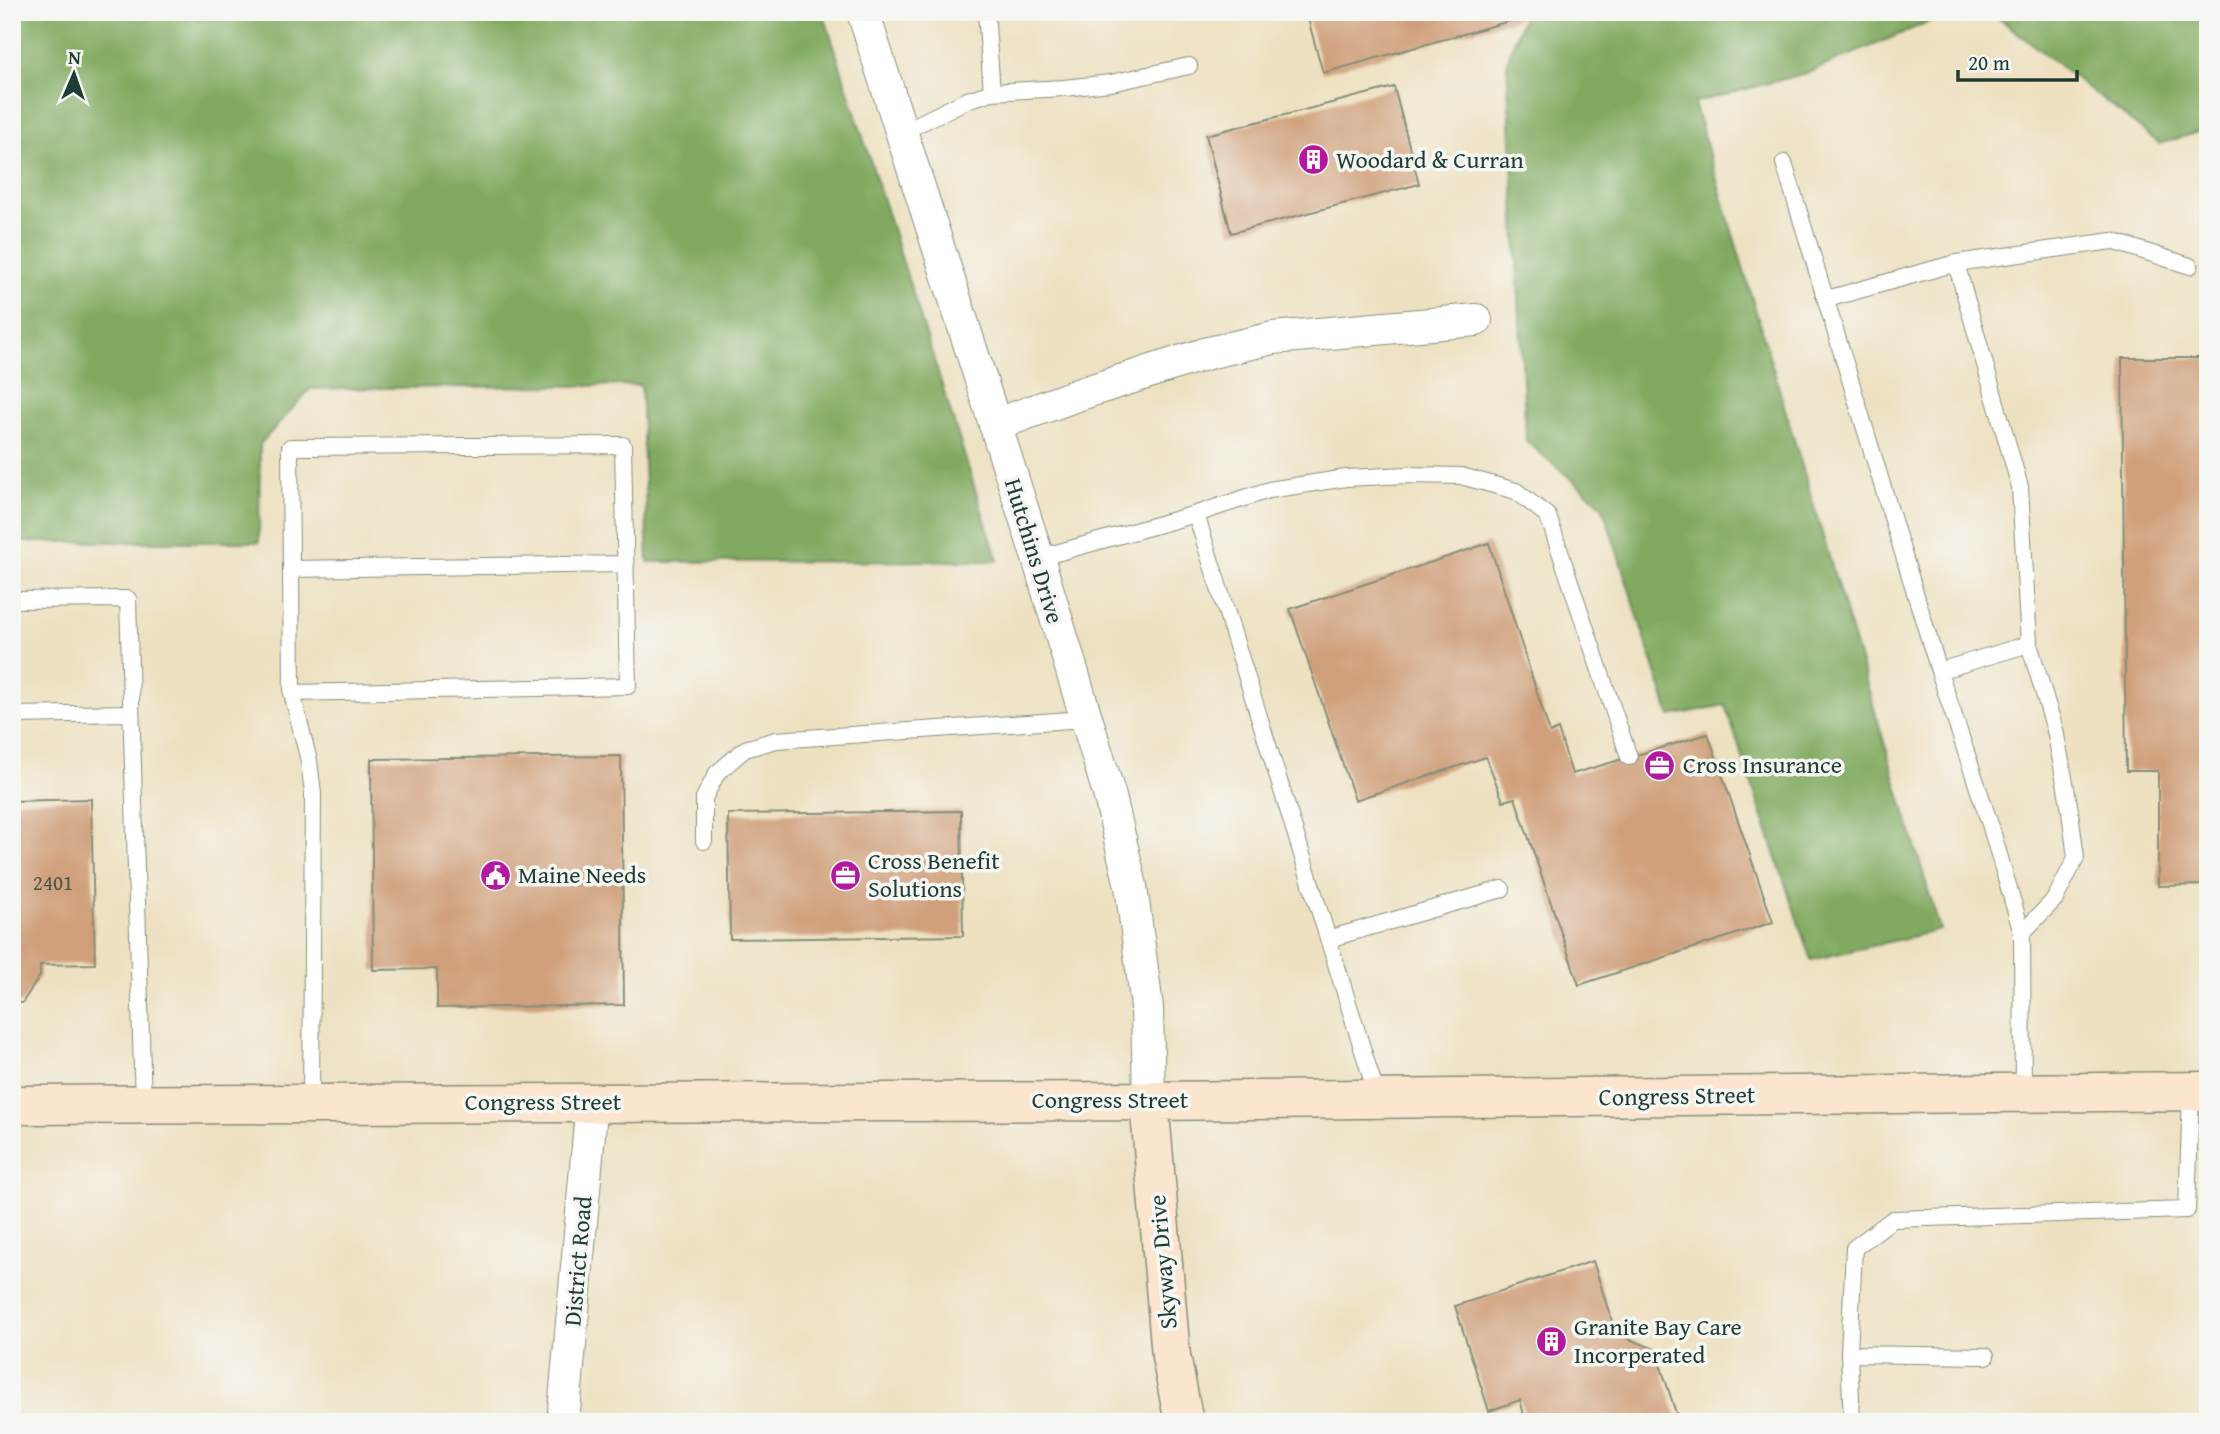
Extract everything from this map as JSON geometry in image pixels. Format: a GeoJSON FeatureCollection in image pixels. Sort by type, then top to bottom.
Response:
{"type":"FeatureCollection","features":[{"type":"Feature","properties":{"kind":"main road","name":"Congress Street"},"geometry":{"type":"LineString","coordinates":[[12,1105],[1149,1101],[2199,1091]]}},
{"type":"Feature","properties":{"kind":"main road","name":"Skyway Drive"},"geometry":{"type":"LineString","coordinates":[[1149,1101],[1171,1356],[1184,1422]]}},
{"type":"Feature","properties":{"kind":"street","name":"Hutchins Drive"},"geometry":{"type":"LineString","coordinates":[[863,12],[1038,558],[1110,797],[1131,886],[1147,1007],[1149,1101]]}},
{"type":"Feature","properties":{"kind":"street"},"geometry":{"type":"LineString","coordinates":[[995,425],[1208,353],[1273,338],[1476,320]]}},
{"type":"Feature","properties":{"kind":"street","name":"District Road"},"geometry":{"type":"LineString","coordinates":[[563,1422],[592,1101]]}},
{"type":"Feature","properties":{"kind":"lane"},"geometry":{"type":"LineString","coordinates":[[986,12],[992,92]]}},
{"type":"Feature","properties":{"kind":"lane"},"geometry":{"type":"LineString","coordinates":[[902,132],[967,100],[992,92],[1111,83],[1189,66]]}},
{"type":"Feature","properties":{"kind":"lane"},"geometry":{"type":"LineString","coordinates":[[1784,163],[2022,933],[2023,1093]]}},
{"type":"Feature","properties":{"kind":"lane"},"geometry":{"type":"LineString","coordinates":[[1827,299],[1956,262],[2112,241],[2190,266]]}},
{"type":"Feature","properties":{"kind":"lane"},"geometry":{"type":"LineString","coordinates":[[1956,262],[2020,487],[2029,644],[2055,730],[2076,858],[2056,898],[2022,933]]}},
{"type":"Feature","properties":{"kind":"lane"},"geometry":{"type":"LineString","coordinates":[[292,693],[628,686],[623,445],[290,447],[292,693],[309,761],[313,793],[311,1103]]}},
{"type":"Feature","properties":{"kind":"lane"},"geometry":{"type":"LineString","coordinates":[[1038,558],[1269,490],[1346,478],[1461,476],[1516,491],[1548,516],[1629,757]]}},
{"type":"Feature","properties":{"kind":"lane"},"geometry":{"type":"LineString","coordinates":[[1196,513],[1378,1099]]}},
{"type":"Feature","properties":{"kind":"lane"},"geometry":{"type":"LineString","coordinates":[[290,569],[626,565]]}},
{"type":"Feature","properties":{"kind":"lane"},"geometry":{"type":"LineString","coordinates":[[12,600],[128,599],[143,1104]]}},
{"type":"Feature","properties":{"kind":"lane"},"geometry":{"type":"LineString","coordinates":[[1939,671],[2029,644]]}},
{"type":"Feature","properties":{"kind":"lane"},"geometry":{"type":"LineString","coordinates":[[12,715],[131,713]]}},
{"type":"Feature","properties":{"kind":"lane"},"geometry":{"type":"LineString","coordinates":[[704,841],[704,798],[717,773],[744,749],[776,740],[1085,719]]}},
{"type":"Feature","properties":{"kind":"lane"},"geometry":{"type":"LineString","coordinates":[[1328,939],[1502,889]]}},
{"type":"Feature","properties":{"kind":"lane"},"geometry":{"type":"LineString","coordinates":[[1852,1422],[1849,1354],[1854,1248],[1893,1219],[2187,1210],[2199,1091]]}},
{"type":"Feature","properties":{"kind":"lane"},"geometry":{"type":"LineString","coordinates":[[1849,1354],[1986,1356]]}},
{"type":"Feature","properties":{"kind":"green space"},"geometry":{"type":"Polygon","coordinates":[[[12,12],[196,12],[198,20],[238,12],[823,12],[998,561],[648,562],[641,385],[310,389],[260,444],[259,542],[12,542],[12,12]]]}},
{"type":"Feature","properties":{"kind":"green space"},"geometry":{"type":"Polygon","coordinates":[[[1525,12],[1952,12],[1810,72],[1694,103],[1940,930],[1811,960],[1725,705],[1670,716],[1602,505],[1526,441],[1507,61],[1525,12]]]}},
{"type":"Feature","properties":{"kind":"green space"},"geometry":{"type":"Polygon","coordinates":[[[1991,12],[2208,12],[2208,129],[2160,144],[1991,12]]]}},
{"type":"Feature","properties":{"kind":"building"},"geometry":{"type":"Polygon","coordinates":[[[1306,12],[1523,12],[1524,17],[1323,73],[1306,12]]]}},
{"type":"Feature","properties":{"kind":"building","name":"Woodard & Curran"},"geometry":{"type":"Polygon","coordinates":[[[1394,87],[1419,184],[1231,233],[1206,135],[1394,87]]]}},
{"type":"Feature","properties":{"kind":"building"},"geometry":{"type":"Polygon","coordinates":[[[2122,358],[2208,358],[2208,885],[2158,886],[2158,771],[2126,771],[2122,358]]]}},
{"type":"Feature","properties":{"kind":"building","name":"Cross Insurance"},"geometry":{"type":"Polygon","coordinates":[[[1489,543],[1550,733],[1558,729],[1572,774],[1708,734],[1773,922],[1579,985],[1515,798],[1503,801],[1486,757],[1355,800],[1290,609],[1489,543]]]}},
{"type":"Feature","properties":{"kind":"building"},"geometry":{"type":"Polygon","coordinates":[[[621,756],[624,1005],[437,1008],[437,969],[373,970],[371,759],[621,756]]]}},
{"type":"Feature","properties":{"kind":"building"},"geometry":{"type":"Polygon","coordinates":[[[91,799],[95,964],[40,965],[40,976],[22,1003],[12,1003],[12,801],[91,799]]]}},
{"type":"Feature","properties":{"kind":"building","name":"Cross Benefit Solutions"},"geometry":{"type":"Polygon","coordinates":[[[961,811],[963,936],[730,939],[728,814],[961,811]]]}},
{"type":"Feature","properties":{"kind":"building","name":"Granite Bay Care Incorperated"},"geometry":{"type":"Polygon","coordinates":[[[1593,1261],[1616,1334],[1655,1349],[1679,1422],[1526,1422],[1520,1400],[1489,1411],[1455,1306],[1593,1261]]]}},
{"type":"Feature","properties":{"kind":"place","name":"Woodard & Curran"},"geometry":{"type":"Point","coordinates":[1313,160]}},
{"type":"Feature","properties":{"kind":"place","name":"Cross Insurance"},"geometry":{"type":"Point","coordinates":[1660,765]}},
{"type":"Feature","properties":{"kind":"place","name":"Maine Needs"},"geometry":{"type":"Point","coordinates":[495,875]}},
{"type":"Feature","properties":{"kind":"place","name":"Cross Benefit Solutions"},"geometry":{"type":"Point","coordinates":[845,875]}},
{"type":"Feature","properties":{"kind":"place","name":"Granite Bay Care Incorperated"},"geometry":{"type":"Point","coordinates":[1551,1341]}}]}
